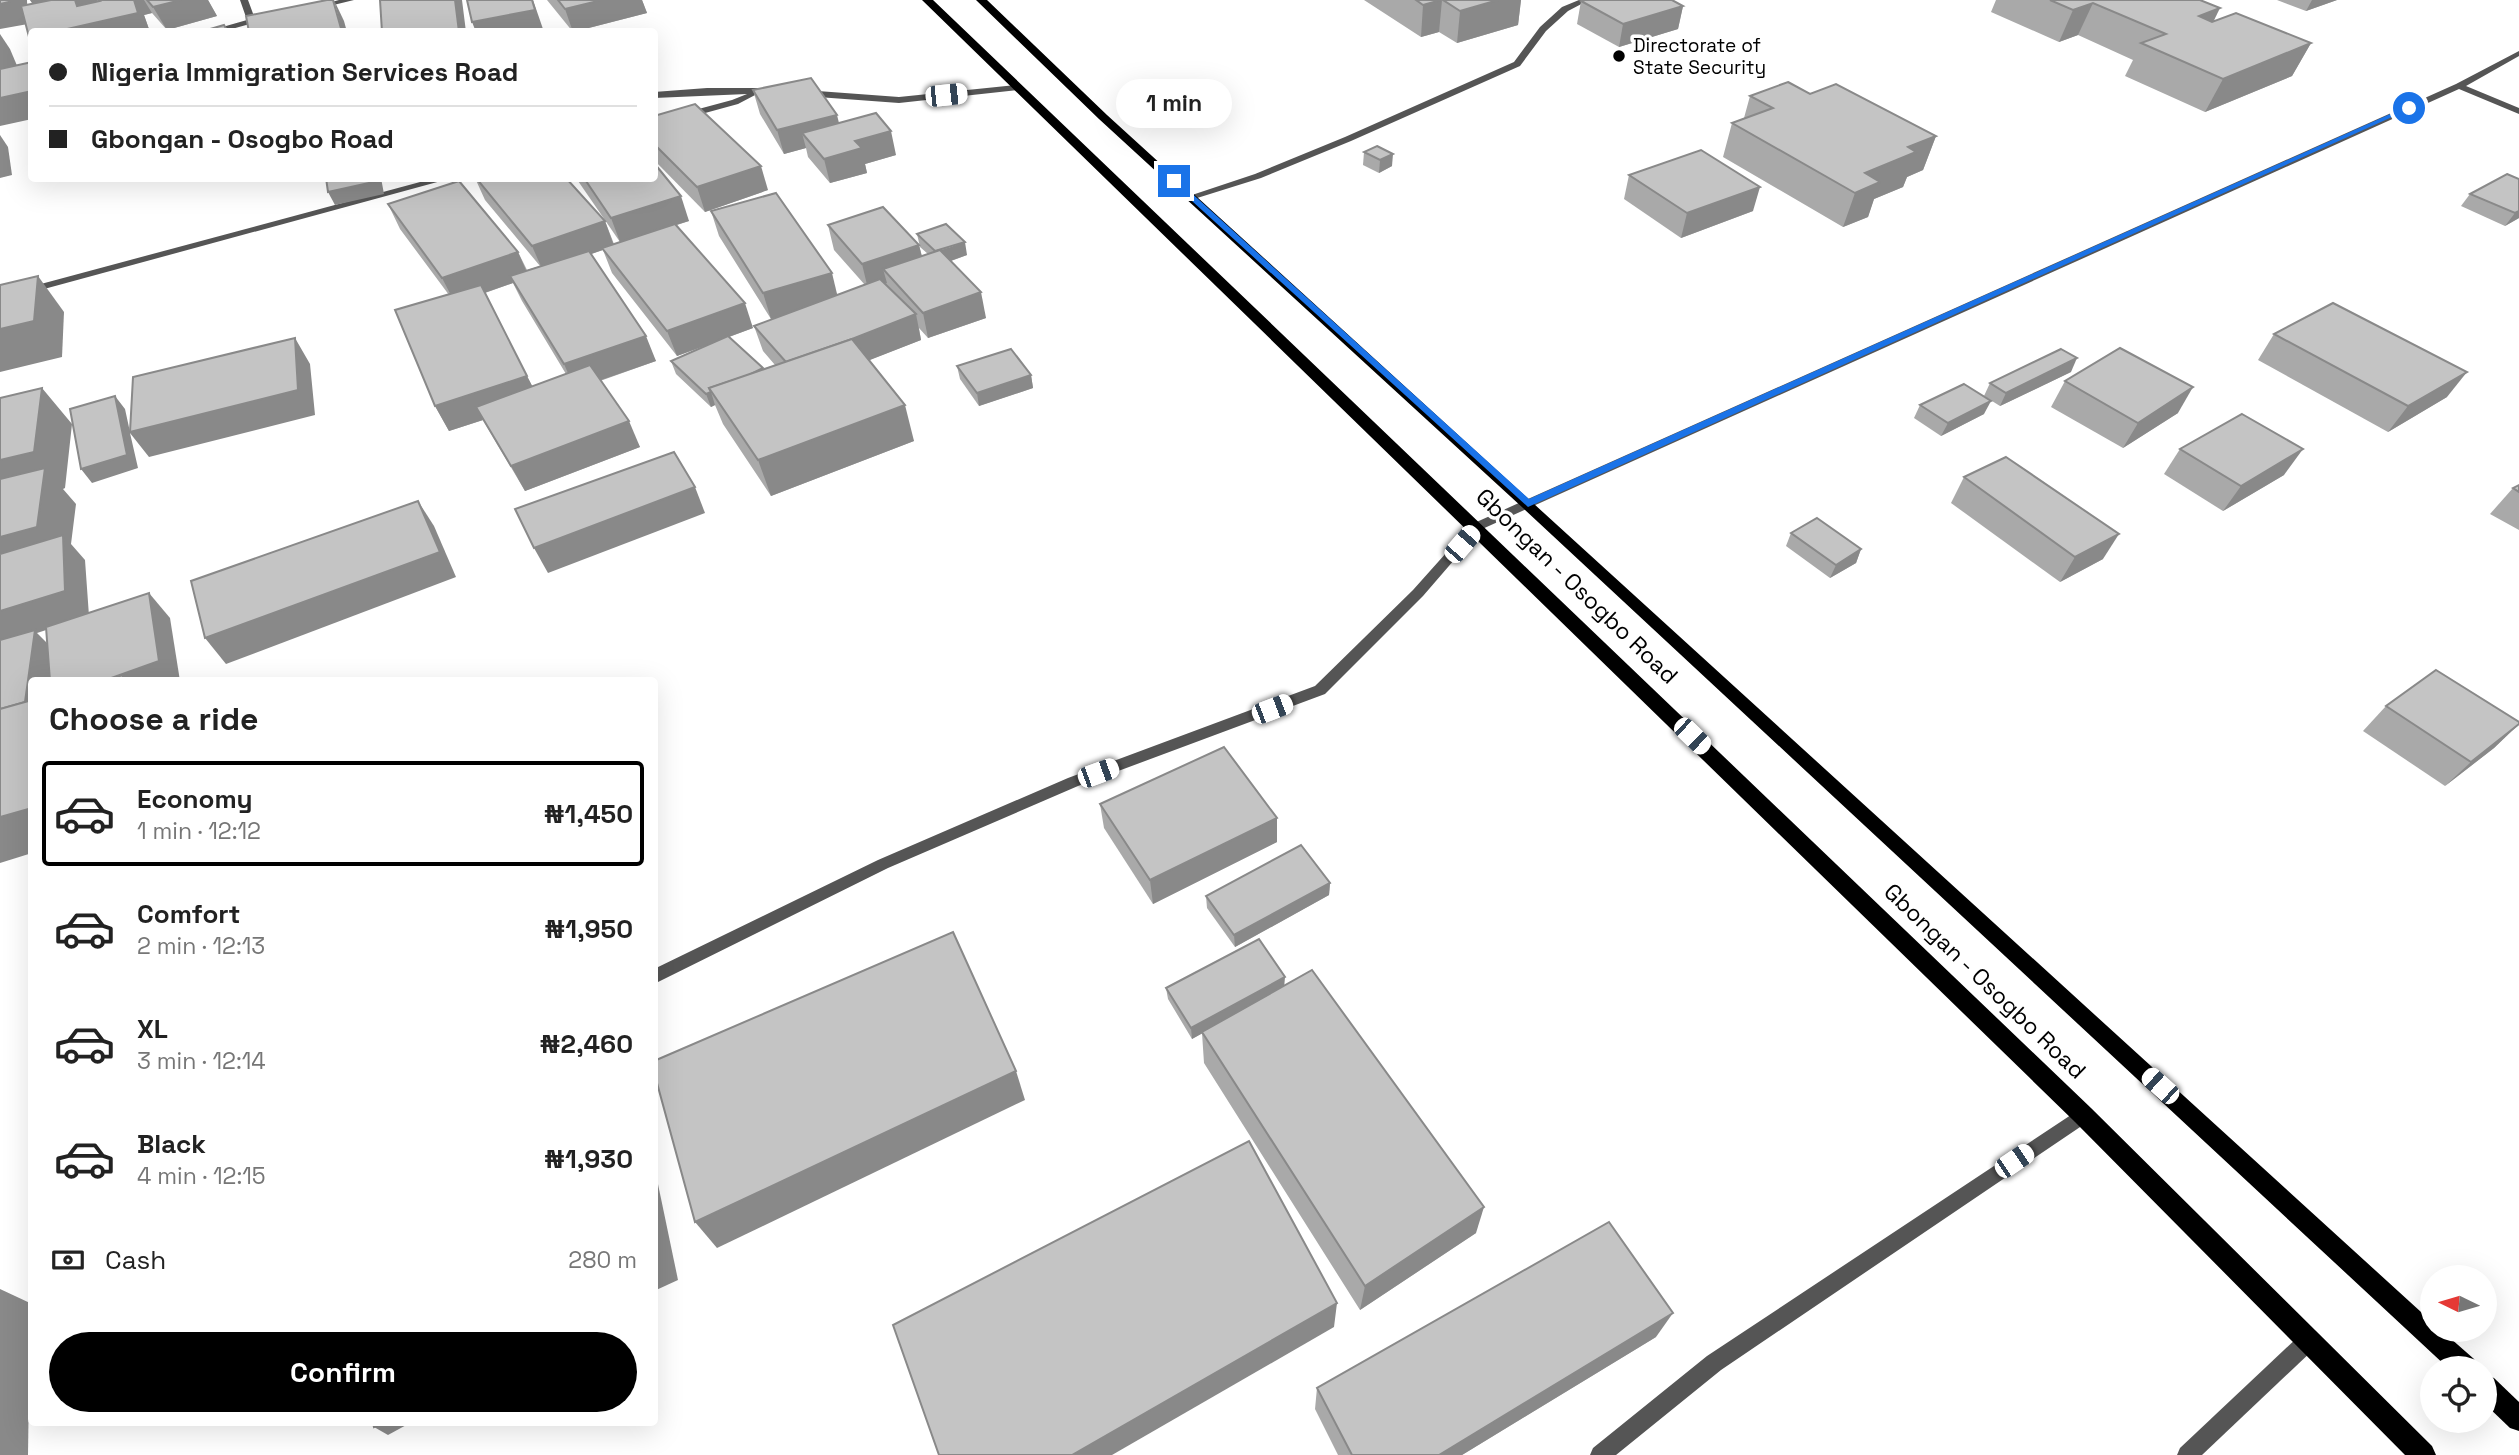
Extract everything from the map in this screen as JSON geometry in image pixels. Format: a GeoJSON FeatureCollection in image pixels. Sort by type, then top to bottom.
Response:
{"type":"FeatureCollection","features":[{"type":"Feature","properties":{"kind":"main road","name":"Gbongan - Osogbo Road"},"geometry":{"type":"LineString","coordinates":[[927,0],[2083,1115],[2423,1455]]}},
{"type":"Feature","properties":{"kind":"main road","name":"Gbongan - Osogbo Road"},"geometry":{"type":"LineString","coordinates":[[981,0],[1191,197],[2452,1356]]}},
{"type":"Feature","properties":{"kind":"main road"},"geometry":{"type":"LineString","coordinates":[[2497,1398],[2519,1419]]}},
{"type":"Feature","properties":{"kind":"street"},"geometry":{"type":"LineString","coordinates":[[244,0],[252,22]]}},
{"type":"Feature","properties":{"kind":"street"},"geometry":{"type":"LineString","coordinates":[[301,11],[350,0]]}},
{"type":"Feature","properties":{"kind":"street"},"geometry":{"type":"LineString","coordinates":[[1191,197],[1258,176],[1517,64],[1544,29],[1565,9],[1585,0]]}},
{"type":"Feature","properties":{"kind":"street"},"geometry":{"type":"LineString","coordinates":[[226,28],[277,16]]}},
{"type":"Feature","properties":{"kind":"street"},"geometry":{"type":"LineString","coordinates":[[658,975],[921,847],[1073,782],[1320,690],[1418,593],[1476,527],[2459,86],[2519,53]]}},
{"type":"Feature","properties":{"kind":"street"},"geometry":{"type":"LineString","coordinates":[[2459,86],[2519,111]]}},
{"type":"Feature","properties":{"kind":"street"},"geometry":{"type":"LineString","coordinates":[[658,95],[758,91],[899,100],[1016,88]]}},
{"type":"Feature","properties":{"kind":"street"},"geometry":{"type":"LineString","coordinates":[[658,123],[735,102],[758,91]]}},
{"type":"Feature","properties":{"kind":"street"},"geometry":{"type":"LineString","coordinates":[[0,298],[433,182]]}},
{"type":"Feature","properties":{"kind":"street"},"geometry":{"type":"LineString","coordinates":[[1600,1455],[1713,1363],[2083,1115]]}},
{"type":"Feature","properties":{"kind":"street"},"geometry":{"type":"LineString","coordinates":[[2187,1455],[2308,1342]]}},
{"type":"Feature","properties":{"kind":"building"},"geometry":{"type":"Polygon","coordinates":[[[0,0],[13,0],[13,1],[0,4],[0,0]]]}},
{"type":"Feature","properties":{"kind":"building"},"geometry":{"type":"Polygon","coordinates":[[[51,0],[75,0],[77,6],[99,0],[134,0],[138,13],[72,28],[28,28],[28,33],[21,6],[51,0]]]}},
{"type":"Feature","properties":{"kind":"building"},"geometry":{"type":"Polygon","coordinates":[[[147,0],[181,0],[153,7],[147,0]]]}},
{"type":"Feature","properties":{"kind":"building"},"geometry":{"type":"Polygon","coordinates":[[[333,0],[341,28],[248,28],[246,16],[333,0]]]}},
{"type":"Feature","properties":{"kind":"building"},"geometry":{"type":"Polygon","coordinates":[[[380,0],[455,0],[458,28],[382,28],[380,0]]]}},
{"type":"Feature","properties":{"kind":"building"},"geometry":{"type":"Polygon","coordinates":[[[467,0],[532,0],[535,10],[472,22],[467,0]]]}},
{"type":"Feature","properties":{"kind":"building"},"geometry":{"type":"Polygon","coordinates":[[[558,0],[602,0],[565,9],[558,0]]]}},
{"type":"Feature","properties":{"kind":"building"},"geometry":{"type":"Polygon","coordinates":[[[1416,0],[1441,0],[1423,5],[1416,0]]]}},
{"type":"Feature","properties":{"kind":"building"},"geometry":{"type":"Polygon","coordinates":[[[1443,0],[1498,0],[1460,11],[1443,0]]]}},
{"type":"Feature","properties":{"kind":"building"},"geometry":{"type":"Polygon","coordinates":[[[1672,0],[1683,6],[1623,24],[1581,1],[1672,0]]]}},
{"type":"Feature","properties":{"kind":"building"},"geometry":{"type":"Polygon","coordinates":[[[2050,0],[2200,0],[2220,8],[2199,16],[2212,22],[2236,13],[2311,43],[2223,79],[2141,43],[2166,34],[2093,3],[2073,10],[2050,0]]]}},
{"type":"Feature","properties":{"kind":"building"},"geometry":{"type":"Polygon","coordinates":[[[28,63],[28,92],[0,98],[0,69],[28,63]]]}},
{"type":"Feature","properties":{"kind":"building"},"geometry":{"type":"Polygon","coordinates":[[[811,78],[837,115],[777,130],[753,90],[811,78]]]}},
{"type":"Feature","properties":{"kind":"building"},"geometry":{"type":"Polygon","coordinates":[[[1788,82],[1810,94],[1836,84],[1936,136],[1908,147],[1916,152],[1865,173],[1880,182],[1855,193],[1732,123],[1773,108],[1750,96],[1788,82]]]}},
{"type":"Feature","properties":{"kind":"building"},"geometry":{"type":"Polygon","coordinates":[[[695,104],[761,166],[697,187],[658,148],[658,115],[695,104]]]}},
{"type":"Feature","properties":{"kind":"building"},"geometry":{"type":"Polygon","coordinates":[[[876,113],[891,131],[855,141],[862,148],[824,159],[802,133],[876,113]]]}},
{"type":"Feature","properties":{"kind":"building"},"geometry":{"type":"Polygon","coordinates":[[[1377,146],[1393,154],[1380,160],[1364,152],[1377,146]]]}},
{"type":"Feature","properties":{"kind":"building"},"geometry":{"type":"Polygon","coordinates":[[[1701,150],[1760,187],[1687,213],[1629,175],[1701,150]]]}},
{"type":"Feature","properties":{"kind":"building"},"geometry":{"type":"Polygon","coordinates":[[[658,168],[681,196],[611,218],[587,182],[658,182],[658,168]]]}},
{"type":"Feature","properties":{"kind":"building"},"geometry":{"type":"Polygon","coordinates":[[[2507,174],[2519,179],[2519,211],[2515,213],[2470,194],[2507,174]]]}},
{"type":"Feature","properties":{"kind":"building"},"geometry":{"type":"Polygon","coordinates":[[[327,182],[373,182],[328,192],[327,182]]]}},
{"type":"Feature","properties":{"kind":"building"},"geometry":{"type":"Polygon","coordinates":[[[460,182],[518,252],[442,278],[388,204],[460,182]]]}},
{"type":"Feature","properties":{"kind":"building"},"geometry":{"type":"Polygon","coordinates":[[[479,182],[570,182],[605,221],[532,246],[479,182]]]}},
{"type":"Feature","properties":{"kind":"building"},"geometry":{"type":"Polygon","coordinates":[[[776,193],[832,273],[763,293],[711,211],[776,193]]]}},
{"type":"Feature","properties":{"kind":"building"},"geometry":{"type":"Polygon","coordinates":[[[883,207],[919,245],[862,264],[828,225],[883,207]]]}},
{"type":"Feature","properties":{"kind":"building"},"geometry":{"type":"Polygon","coordinates":[[[675,224],[745,303],[667,331],[602,248],[675,224]]]}},
{"type":"Feature","properties":{"kind":"building"},"geometry":{"type":"Polygon","coordinates":[[[946,224],[965,242],[935,251],[917,234],[946,224]]]}},
{"type":"Feature","properties":{"kind":"building"},"geometry":{"type":"Polygon","coordinates":[[[940,250],[981,292],[923,313],[883,269],[940,250]]]}},
{"type":"Feature","properties":{"kind":"building"},"geometry":{"type":"Polygon","coordinates":[[[589,251],[646,336],[564,364],[510,276],[589,251]]]}},
{"type":"Feature","properties":{"kind":"building"},"geometry":{"type":"Polygon","coordinates":[[[38,276],[34,321],[0,329],[0,285],[38,276]]]}},
{"type":"Feature","properties":{"kind":"building"},"geometry":{"type":"Polygon","coordinates":[[[880,279],[916,314],[786,362],[754,326],[880,279]]]}},
{"type":"Feature","properties":{"kind":"building"},"geometry":{"type":"Polygon","coordinates":[[[481,285],[527,376],[435,406],[395,310],[481,285]]]}},
{"type":"Feature","properties":{"kind":"building"},"geometry":{"type":"Polygon","coordinates":[[[2333,303],[2467,372],[2408,406],[2274,334],[2333,303]]]}},
{"type":"Feature","properties":{"kind":"building"},"geometry":{"type":"Polygon","coordinates":[[[728,336],[763,368],[709,388],[711,392],[706,394],[671,361],[728,336]]]}},
{"type":"Feature","properties":{"kind":"building"},"geometry":{"type":"Polygon","coordinates":[[[295,338],[298,390],[130,432],[133,377],[295,338]]]}},
{"type":"Feature","properties":{"kind":"building"},"geometry":{"type":"Polygon","coordinates":[[[852,339],[905,405],[758,460],[709,388],[852,339]]]}},
{"type":"Feature","properties":{"kind":"building"},"geometry":{"type":"Polygon","coordinates":[[[2120,348],[2193,387],[2138,423],[2065,381],[2120,348]]]}},
{"type":"Feature","properties":{"kind":"building"},"geometry":{"type":"Polygon","coordinates":[[[1011,349],[1031,375],[977,393],[957,366],[1011,349]]]}},
{"type":"Feature","properties":{"kind":"building"},"geometry":{"type":"Polygon","coordinates":[[[2061,349],[2077,358],[2006,393],[1990,383],[2061,349]]]}},
{"type":"Feature","properties":{"kind":"building"},"geometry":{"type":"Polygon","coordinates":[[[590,365],[629,421],[511,466],[476,407],[590,365]]]}},
{"type":"Feature","properties":{"kind":"building"},"geometry":{"type":"Polygon","coordinates":[[[1964,384],[1991,401],[1948,423],[1920,405],[1964,384]]]}},
{"type":"Feature","properties":{"kind":"building"},"geometry":{"type":"Polygon","coordinates":[[[42,388],[34,452],[0,460],[0,398],[42,388]]]}},
{"type":"Feature","properties":{"kind":"building"},"geometry":{"type":"Polygon","coordinates":[[[115,396],[127,455],[81,469],[70,409],[115,396]]]}},
{"type":"Feature","properties":{"kind":"building"},"geometry":{"type":"Polygon","coordinates":[[[2242,414],[2303,449],[2241,486],[2180,449],[2242,414]]]}},
{"type":"Feature","properties":{"kind":"building"},"geometry":{"type":"Polygon","coordinates":[[[674,452],[695,487],[534,548],[515,509],[674,452]]]}},
{"type":"Feature","properties":{"kind":"building"},"geometry":{"type":"Polygon","coordinates":[[[2006,457],[2119,534],[2075,557],[1964,477],[2006,457]]]}},
{"type":"Feature","properties":{"kind":"building"},"geometry":{"type":"Polygon","coordinates":[[[45,468],[37,527],[0,537],[0,479],[45,468]]]}},
{"type":"Feature","properties":{"kind":"building"},"geometry":{"type":"Polygon","coordinates":[[[418,501],[440,552],[205,638],[191,581],[418,501]]]}},
{"type":"Feature","properties":{"kind":"building"},"geometry":{"type":"Polygon","coordinates":[[[1817,518],[1861,549],[1836,565],[1791,533],[1817,518]]]}},
{"type":"Feature","properties":{"kind":"building"},"geometry":{"type":"Polygon","coordinates":[[[63,535],[65,591],[0,611],[0,554],[63,535]]]}},
{"type":"Feature","properties":{"kind":"building"},"geometry":{"type":"Polygon","coordinates":[[[149,593],[159,661],[114,677],[50,677],[46,627],[149,593]]]}},
{"type":"Feature","properties":{"kind":"building"},"geometry":{"type":"Polygon","coordinates":[[[35,630],[25,702],[0,709],[0,640],[35,630]]]}},
{"type":"Feature","properties":{"kind":"building"},"geometry":{"type":"Polygon","coordinates":[[[2436,670],[2519,724],[2471,762],[2386,706],[2436,670]]]}},
{"type":"Feature","properties":{"kind":"building"},"geometry":{"type":"Polygon","coordinates":[[[28,701],[28,809],[0,817],[0,709],[28,701]]]}},
{"type":"Feature","properties":{"kind":"building"},"geometry":{"type":"Polygon","coordinates":[[[1224,747],[1277,818],[1150,880],[1100,804],[1224,747]]]}},
{"type":"Feature","properties":{"kind":"building"},"geometry":{"type":"Polygon","coordinates":[[[1301,845],[1330,883],[1234,935],[1206,896],[1301,845]]]}},
{"type":"Feature","properties":{"kind":"building"},"geometry":{"type":"Polygon","coordinates":[[[953,932],[1016,1071],[695,1222],[658,1087],[658,1059],[953,932]]]}},
{"type":"Feature","properties":{"kind":"building"},"geometry":{"type":"Polygon","coordinates":[[[1259,939],[1285,977],[1191,1028],[1166,988],[1259,939]]]}},
{"type":"Feature","properties":{"kind":"building"},"geometry":{"type":"Polygon","coordinates":[[[1312,970],[1484,1207],[1365,1286],[1202,1032],[1312,970]]]}},
{"type":"Feature","properties":{"kind":"building"},"geometry":{"type":"Polygon","coordinates":[[[1249,1141],[1337,1303],[1072,1455],[939,1455],[893,1325],[1249,1141]]]}},
{"type":"Feature","properties":{"kind":"building"},"geometry":{"type":"Polygon","coordinates":[[[1609,1222],[1673,1313],[1439,1455],[1352,1455],[1317,1388],[1609,1222]]]}},
{"type":"Feature","properties":{"kind":"place","name":"Directorate of State Security"},"geometry":{"type":"Point","coordinates":[1619,56]}},
{"type":"Feature","properties":{"kind":"route"},"geometry":{"type":"LineString","coordinates":[[1174,181],[1528,504],[2409,108]]}}]}
